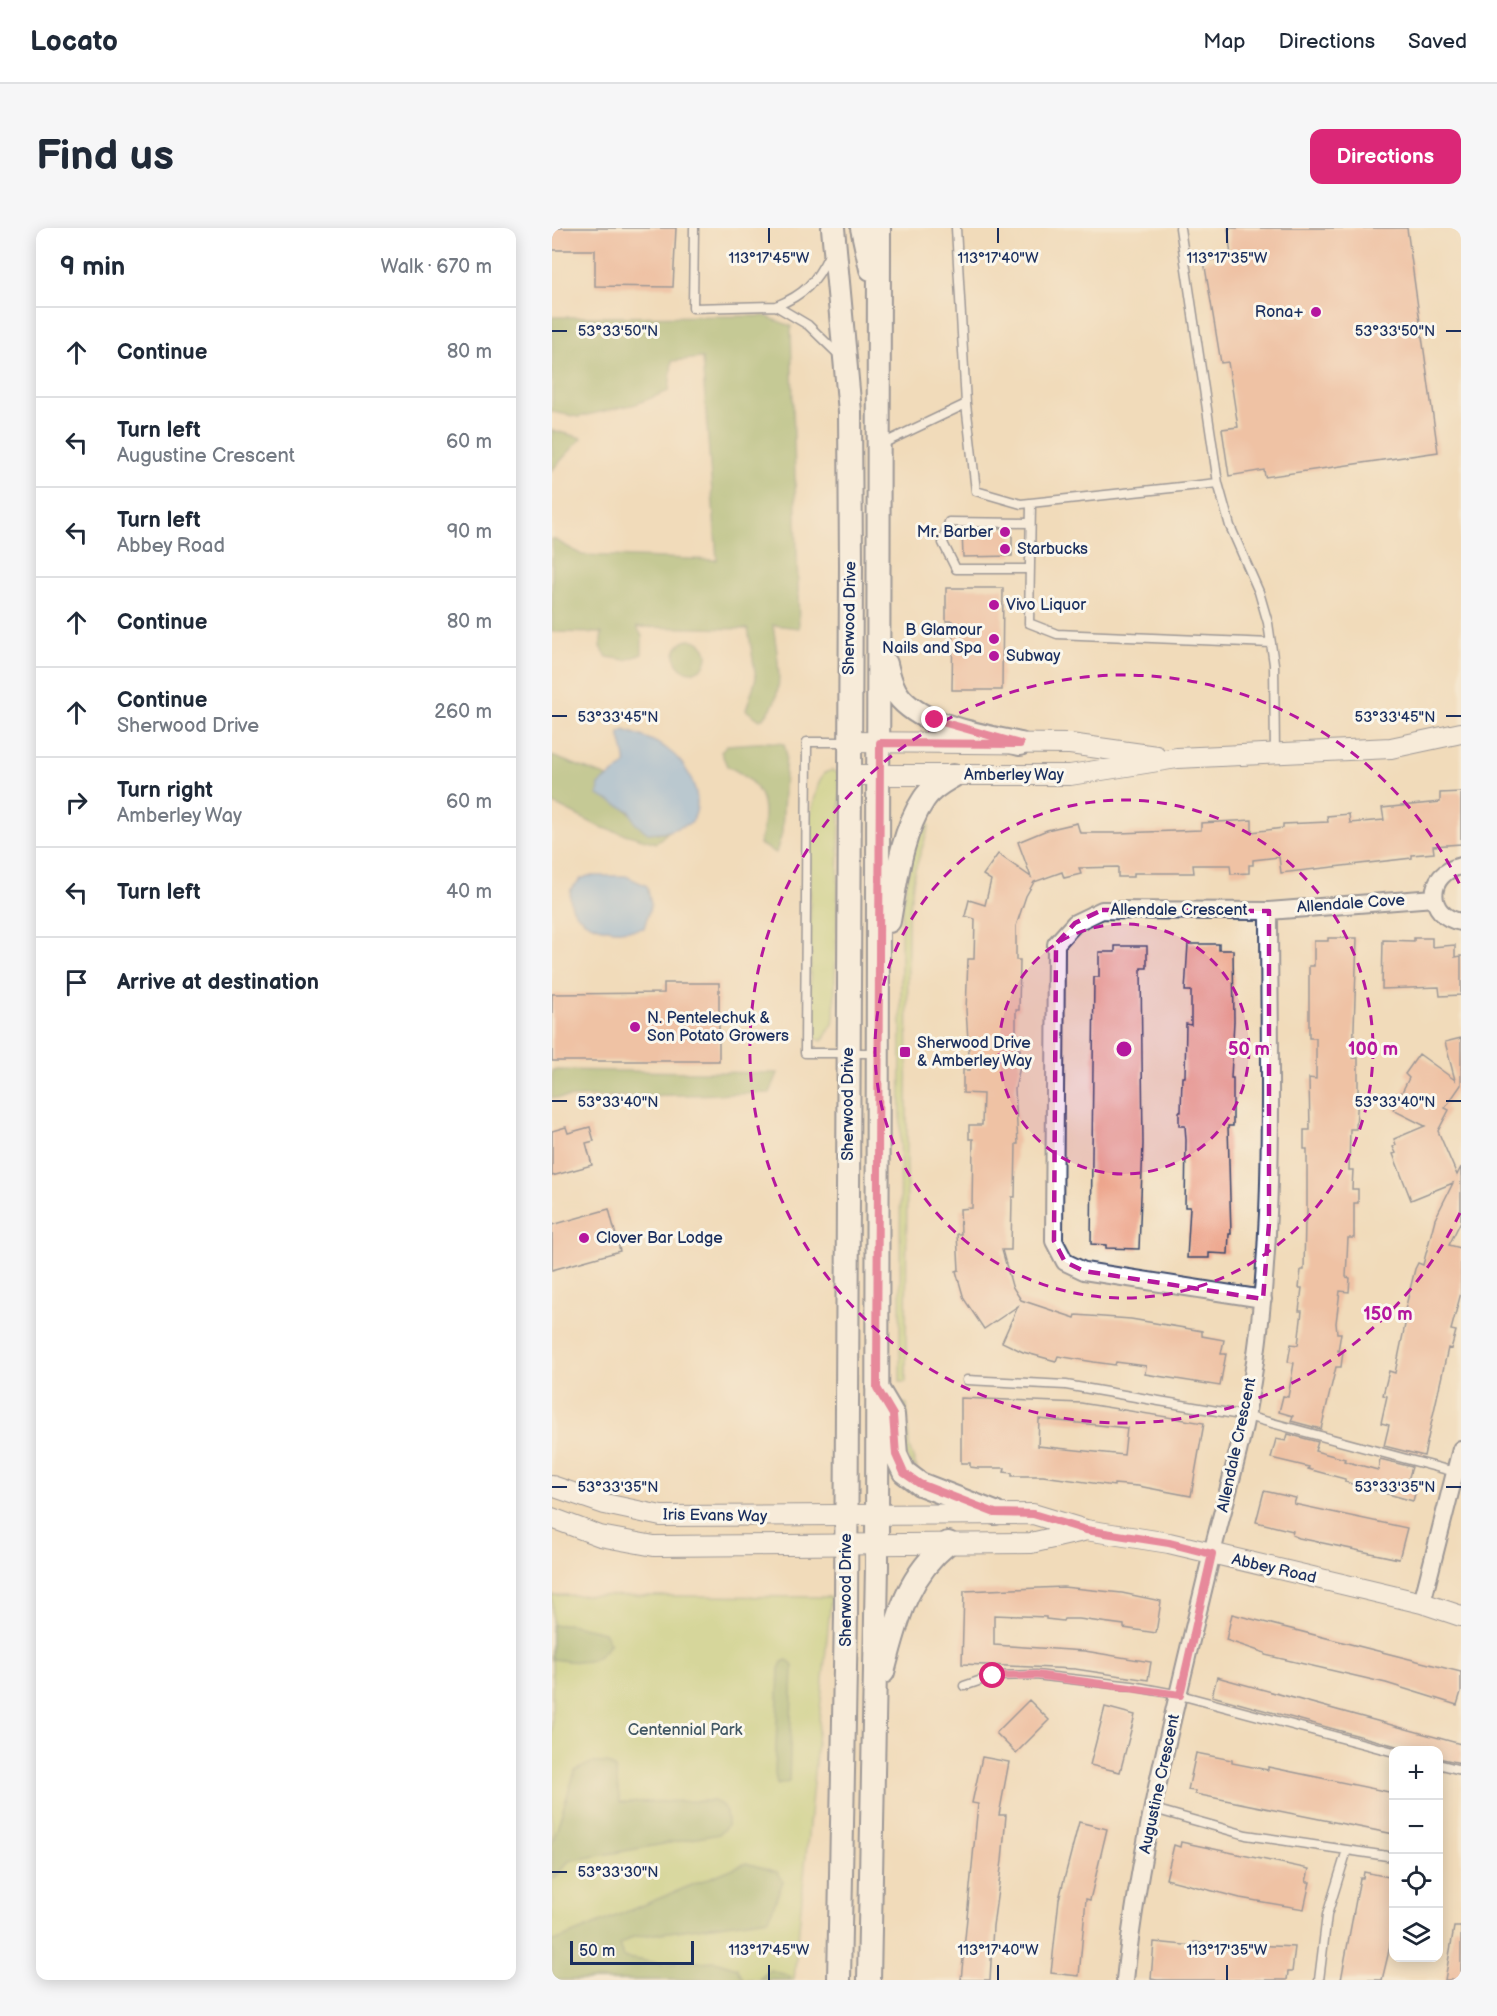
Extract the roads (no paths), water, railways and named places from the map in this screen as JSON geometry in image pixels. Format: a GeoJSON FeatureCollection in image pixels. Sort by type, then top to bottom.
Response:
{"type":"FeatureCollection","features":[{"type":"Feature","properties":{"kind":"main road","name":"Sherwood Drive"},"geometry":{"type":"LineString","coordinates":[[869,1980],[877,1545],[880,776],[879,287],[875,228]]}},
{"type":"Feature","properties":{"kind":"main road","name":"Sherwood Drive"},"geometry":{"type":"LineString","coordinates":[[833,236],[846,363],[851,503],[847,1545],[839,1980]]}},
{"type":"Feature","properties":{"kind":"main road"},"geometry":{"type":"LineString","coordinates":[[878,626],[888,675],[901,699],[935,720],[1020,744]]}},
{"type":"Feature","properties":{"kind":"main road"},"geometry":{"type":"LineString","coordinates":[[878,994],[890,911],[908,832],[925,798],[936,786],[953,776]]}},
{"type":"Feature","properties":{"kind":"main road"},"geometry":{"type":"LineString","coordinates":[[877,1388],[893,1415],[896,1455],[904,1473],[920,1484],[995,1513]]}},
{"type":"Feature","properties":{"kind":"main road"},"geometry":{"type":"LineString","coordinates":[[874,1702],[902,1605],[916,1575],[948,1544]]}},
{"type":"Feature","properties":{"kind":"street","name":"Amberley Way"},"geometry":{"type":"LineString","coordinates":[[850,775],[1070,775],[1177,759],[1391,748],[1461,733]]}},
{"type":"Feature","properties":{"kind":"street","name":"Amberley Way"},"geometry":{"type":"LineString","coordinates":[[849,742],[1070,744],[1177,759]]}},
{"type":"Feature","properties":{"kind":"street"},"geometry":{"type":"LineString","coordinates":[[1461,866],[1452,867],[1438,880],[1434,898],[1443,915],[1461,922]]}},
{"type":"Feature","properties":{"kind":"street","name":"Allendale Cove"},"geometry":{"type":"LineString","coordinates":[[1269,911],[1434,898]]}},
{"type":"Feature","properties":{"kind":"street","name":"Allendale Crescent"},"geometry":{"type":"LineString","coordinates":[[1212,1554],[1246,1416],[1263,1299],[1269,1224],[1269,911],[1102,910],[1075,923],[1056,944],[1054,1241],[1065,1262],[1084,1271],[1263,1299]]}},
{"type":"Feature","properties":{"kind":"street"},"geometry":{"type":"LineString","coordinates":[[1422,1603],[1461,1449]]}},
{"type":"Feature","properties":{"kind":"street","name":"Iris Evans Way"},"geometry":{"type":"LineString","coordinates":[[552,1486],[605,1504],[661,1516],[846,1515]]}},
{"type":"Feature","properties":{"kind":"street","name":"Abbey Road"},"geometry":{"type":"LineString","coordinates":[[846,1515],[1033,1514],[1086,1530],[1169,1543],[1422,1603],[1461,1616]]}},
{"type":"Feature","properties":{"kind":"street","name":"Iris Evans Way"},"geometry":{"type":"LineString","coordinates":[[552,1518],[600,1536],[654,1546],[847,1545]]}},
{"type":"Feature","properties":{"kind":"street","name":"Abbey Road"},"geometry":{"type":"LineString","coordinates":[[847,1545],[1031,1543],[1086,1530]]}},
{"type":"Feature","properties":{"kind":"street","name":"Augustine Crescent"},"geometry":{"type":"LineString","coordinates":[[1125,1980],[1130,1933],[1154,1809],[1212,1554]]}},
{"type":"Feature","properties":{"kind":"lane"},"geometry":{"type":"LineString","coordinates":[[694,228],[693,308],[776,306],[800,296],[810,288],[833,236]]}},
{"type":"Feature","properties":{"kind":"lane"},"geometry":{"type":"LineString","coordinates":[[956,228],[966,404],[976,491],[1021,504],[1218,483]]}},
{"type":"Feature","properties":{"kind":"lane"},"geometry":{"type":"LineString","coordinates":[[1180,228],[1218,483],[1230,526],[1258,592],[1271,643],[1274,664],[1275,753]]}},
{"type":"Feature","properties":{"kind":"lane"},"geometry":{"type":"LineString","coordinates":[[776,306],[808,325],[846,363]]}},
{"type":"Feature","properties":{"kind":"lane"},"geometry":{"type":"LineString","coordinates":[[879,446],[912,427],[966,404]]}},
{"type":"Feature","properties":{"kind":"lane"},"geometry":{"type":"LineString","coordinates":[[1030,503],[1029,623],[1057,634],[1271,643]]}},
{"type":"Feature","properties":{"kind":"lane"},"geometry":{"type":"LineString","coordinates":[[1030,523],[949,522],[943,543],[956,569],[1030,569]]}},
{"type":"Feature","properties":{"kind":"lane"},"geometry":{"type":"LineString","coordinates":[[849,742],[807,742],[805,1053],[878,1053]]}},
{"type":"Feature","properties":{"kind":"lane"},"geometry":{"type":"LineString","coordinates":[[967,1380],[1066,1385],[1246,1416],[1455,1473]]}},
{"type":"Feature","properties":{"kind":"lane"},"geometry":{"type":"LineString","coordinates":[[964,1686],[993,1676],[1036,1675],[1180,1695],[1389,1751]]}},
{"type":"Feature","properties":{"kind":"lane"},"geometry":{"type":"LineString","coordinates":[[1443,1765],[1461,1770]]}},
{"type":"Feature","properties":{"kind":"lane"},"geometry":{"type":"LineString","coordinates":[[1154,1809],[1246,1835],[1389,1856]]}},
{"type":"Feature","properties":{"kind":"lane"},"geometry":{"type":"LineString","coordinates":[[1319,1980],[1327,1915],[1347,1850]]}},
{"type":"Feature","properties":{"kind":"water"},"geometry":{"type":"Polygon","coordinates":[[[624,730],[662,746],[682,764],[696,793],[697,804],[691,823],[669,831],[648,833],[635,823],[630,811],[598,795],[599,785],[624,765],[625,756],[619,733],[624,730]]]}},
{"type":"Feature","properties":{"kind":"water"},"geometry":{"type":"Polygon","coordinates":[[[588,876],[626,876],[647,886],[651,904],[644,928],[607,929],[595,926],[575,913],[571,902],[571,889],[581,879],[588,876]]]}},
{"type":"Feature","properties":{"kind":"place","name":"Rona+"},"geometry":{"type":"Point","coordinates":[1316,312]}},
{"type":"Feature","properties":{"kind":"place","name":"Mr. Barber"},"geometry":{"type":"Point","coordinates":[1005,532]}},
{"type":"Feature","properties":{"kind":"place","name":"Starbucks"},"geometry":{"type":"Point","coordinates":[1005,549]}},
{"type":"Feature","properties":{"kind":"place","name":"Vivo Liquor"},"geometry":{"type":"Point","coordinates":[994,605]}},
{"type":"Feature","properties":{"kind":"place","name":"B Glamour Nails and Spa"},"geometry":{"type":"Point","coordinates":[994,639]}},
{"type":"Feature","properties":{"kind":"place","name":"Subway"},"geometry":{"type":"Point","coordinates":[994,656]}},
{"type":"Feature","properties":{"kind":"place","name":"N. Pentelechuk & Son Potato Growers"},"geometry":{"type":"Point","coordinates":[635,1027]}},
{"type":"Feature","properties":{"kind":"place","name":"Sherwood Drive & Amberley Way"},"geometry":{"type":"Point","coordinates":[905,1052]}},
{"type":"Feature","properties":{"kind":"place","name":"Clover Bar Lodge"},"geometry":{"type":"Point","coordinates":[584,1238]}},
{"type":"Feature","properties":{"kind":"park label","name":"Centennial Park"},"geometry":{"type":"Point","coordinates":[685,1730]}}]}
